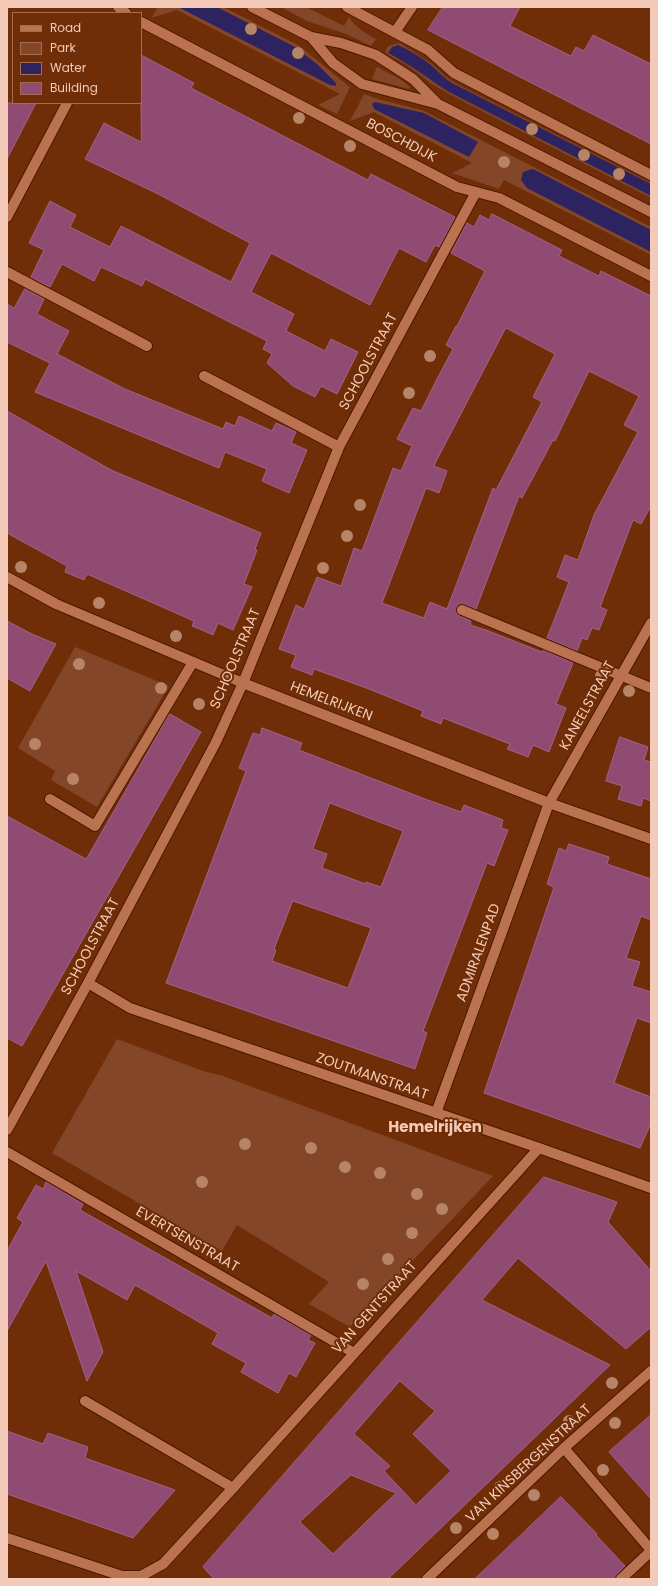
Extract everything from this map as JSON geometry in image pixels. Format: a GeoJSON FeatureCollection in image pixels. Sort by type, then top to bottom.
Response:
{"type":"FeatureCollection","features":[{"type":"Feature","properties":{"kind":"street"},"geometry":{"type":"LineString","coordinates":[[252,7],[311,37],[341,43],[376,55],[413,79],[438,104]]}},
{"type":"Feature","properties":{"kind":"street"},"geometry":{"type":"LineString","coordinates":[[347,7],[428,50],[454,73],[651,175]]}},
{"type":"Feature","properties":{"kind":"street"},"geometry":{"type":"LineString","coordinates":[[395,32],[412,7]]}},
{"type":"Feature","properties":{"kind":"street","name":"BOSCHDIJK"},"geometry":{"type":"LineString","coordinates":[[142,23],[458,187],[499,198],[651,276]]}},
{"type":"Feature","properties":{"kind":"street"},"geometry":{"type":"LineString","coordinates":[[311,37],[333,63],[362,84],[438,104],[651,212]]}},
{"type":"Feature","properties":{"kind":"street"},"geometry":{"type":"LineString","coordinates":[[7,217],[66,104]]}},
{"type":"Feature","properties":{"kind":"street","name":"SCHOOLSTRAAT"},"geometry":{"type":"LineString","coordinates":[[7,1130],[88,983],[216,742],[243,683],[339,447],[476,192]]}},
{"type":"Feature","properties":{"kind":"street"},"geometry":{"type":"LineString","coordinates":[[7,272],[147,346]]}},
{"type":"Feature","properties":{"kind":"street"},"geometry":{"type":"LineString","coordinates":[[204,376],[339,447]]}},
{"type":"Feature","properties":{"kind":"street","name":"HEMELRIJKEN"},"geometry":{"type":"LineString","coordinates":[[7,577],[56,604],[243,683],[549,803],[651,839]]}},
{"type":"Feature","properties":{"kind":"street"},"geometry":{"type":"LineString","coordinates":[[462,610],[651,688]]}},
{"type":"Feature","properties":{"kind":"street","name":"KANEELSTRAAT"},"geometry":{"type":"LineString","coordinates":[[549,803],[651,623]]}},
{"type":"Feature","properties":{"kind":"street"},"geometry":{"type":"LineString","coordinates":[[50,799],[95,826],[193,662]]}},
{"type":"Feature","properties":{"kind":"street","name":"ADMIRALENPAD"},"geometry":{"type":"LineString","coordinates":[[436,1113],[549,803]]}},
{"type":"Feature","properties":{"kind":"street","name":"ZOUTMANSTRAAT"},"geometry":{"type":"LineString","coordinates":[[88,983],[130,1008],[539,1148],[651,1188]]}},
{"type":"Feature","properties":{"kind":"street","name":"VAN GENTSTRAAT"},"geometry":{"type":"LineString","coordinates":[[7,1538],[122,1576],[142,1576],[163,1564],[539,1148]]}},
{"type":"Feature","properties":{"kind":"street","name":"EVERTSENSTRAAT"},"geometry":{"type":"LineString","coordinates":[[7,1152],[354,1353]]}},
{"type":"Feature","properties":{"kind":"street","name":"VAN KINSBERGENSTRAAT"},"geometry":{"type":"LineString","coordinates":[[427,1579],[564,1448],[651,1371]]}},
{"type":"Feature","properties":{"kind":"street"},"geometry":{"type":"LineString","coordinates":[[85,1401],[233,1488]]}},
{"type":"Feature","properties":{"kind":"street"},"geometry":{"type":"LineString","coordinates":[[564,1448],[651,1550],[621,1579]]}},
{"type":"Feature","properties":{"kind":"green space"},"geometry":{"type":"Polygon","coordinates":[[[154,7],[223,7],[298,45],[350,87],[337,114],[318,105],[340,94],[177,10],[151,18],[157,9],[154,7]]]}},
{"type":"Feature","properties":{"kind":"green space"},"geometry":{"type":"Polygon","coordinates":[[[281,7],[306,7],[344,26],[349,17],[364,32],[376,39],[371,46],[346,34],[307,21],[281,7]]]}},
{"type":"Feature","properties":{"kind":"green space"},"geometry":{"type":"Polygon","coordinates":[[[400,43],[432,64],[446,77],[457,84],[651,183],[651,198],[432,84],[407,65],[385,53],[388,46],[400,43]]]}},
{"type":"Feature","properties":{"kind":"green space"},"geometry":{"type":"Polygon","coordinates":[[[377,67],[400,79],[410,88],[408,89],[372,79],[377,67]]]}},
{"type":"Feature","properties":{"kind":"green space"},"geometry":{"type":"Polygon","coordinates":[[[364,94],[424,111],[651,227],[651,255],[504,180],[499,189],[452,173],[472,163],[374,112],[350,121],[364,94]]]}},
{"type":"Feature","properties":{"kind":"green space"},"geometry":{"type":"Polygon","coordinates":[[[75,647],[169,686],[97,807],[51,780],[55,771],[18,748],[75,647]]]}},
{"type":"Feature","properties":{"kind":"green space"},"geometry":{"type":"Polygon","coordinates":[[[117,1039],[203,1071],[223,1076],[493,1176],[350,1327],[309,1304],[329,1282],[237,1225],[222,1251],[52,1153],[117,1039]]]}},
{"type":"Feature","properties":{"kind":"water"},"geometry":{"type":"Polygon","coordinates":[[[178,7],[217,7],[295,47],[317,64],[336,83],[336,86],[330,85],[178,7]]]}},
{"type":"Feature","properties":{"kind":"water"},"geometry":{"type":"Polygon","coordinates":[[[398,45],[423,59],[452,83],[651,184],[651,196],[449,92],[388,53],[392,47],[398,45]]]}},
{"type":"Feature","properties":{"kind":"water"},"geometry":{"type":"Polygon","coordinates":[[[375,102],[424,113],[478,142],[469,157],[374,109],[372,104],[375,102]]]}},
{"type":"Feature","properties":{"kind":"water"},"geometry":{"type":"Polygon","coordinates":[[[533,169],[651,230],[651,252],[527,188],[521,180],[523,172],[533,169]]]}},
{"type":"Feature","properties":{"kind":"building"},"geometry":{"type":"Polygon","coordinates":[[[443,7],[520,7],[510,26],[571,56],[576,47],[584,51],[593,35],[651,64],[651,144],[428,30],[443,7]]]}},
{"type":"Feature","properties":{"kind":"building"},"geometry":{"type":"Polygon","coordinates":[[[142,56],[194,83],[191,88],[368,180],[371,174],[455,217],[439,247],[435,245],[426,262],[399,248],[370,305],[271,253],[251,292],[294,314],[286,331],[325,351],[331,339],[358,352],[337,394],[321,386],[315,397],[293,386],[267,363],[272,354],[263,349],[267,341],[145,279],[142,286],[101,267],[94,281],[62,264],[50,287],[31,277],[44,250],[29,243],[50,201],[76,215],[70,227],[110,247],[121,226],[231,282],[250,243],[158,194],[85,159],[104,123],[141,142],[142,56]]]}},
{"type":"Feature","properties":{"kind":"building"},"geometry":{"type":"Polygon","coordinates":[[[7,103],[35,104],[7,159],[7,103]]]}},
{"type":"Feature","properties":{"kind":"building"},"geometry":{"type":"Polygon","coordinates":[[[492,214],[562,250],[559,256],[599,276],[601,271],[651,296],[651,506],[641,524],[633,520],[600,607],[607,610],[599,630],[592,628],[587,640],[582,638],[577,651],[547,638],[569,582],[557,577],[565,555],[578,560],[594,515],[638,432],[624,425],[639,396],[589,371],[555,441],[553,440],[522,498],[519,496],[476,609],[462,604],[456,608],[457,614],[471,621],[470,625],[542,652],[543,650],[573,663],[556,704],[566,708],[549,752],[533,745],[528,757],[507,749],[510,744],[443,718],[441,724],[421,716],[423,711],[369,689],[314,669],[312,675],[291,667],[296,655],[279,649],[296,605],[304,609],[317,577],[341,586],[354,548],[362,551],[393,468],[401,471],[412,446],[397,439],[413,408],[421,411],[453,349],[446,345],[485,271],[451,253],[467,223],[474,227],[480,215],[489,220],[492,214]],[[506,328],[434,466],[447,471],[439,493],[426,488],[382,603],[424,618],[430,602],[447,609],[493,488],[496,490],[542,402],[533,397],[555,354],[506,328]]]}},
{"type":"Feature","properties":{"kind":"building"},"geometry":{"type":"Polygon","coordinates":[[[25,289],[44,299],[37,314],[69,331],[57,354],[125,389],[223,429],[226,422],[235,426],[239,416],[272,431],[276,423],[296,432],[291,443],[307,450],[289,493],[262,481],[267,469],[225,452],[219,468],[35,392],[50,363],[7,342],[7,304],[14,308],[25,289]]]}},
{"type":"Feature","properties":{"kind":"building"},"geometry":{"type":"Polygon","coordinates":[[[7,411],[111,470],[261,533],[255,549],[257,550],[244,584],[252,587],[233,630],[218,623],[213,635],[192,626],[194,621],[87,574],[84,580],[65,572],[67,566],[7,533],[7,411]]]}},
{"type":"Feature","properties":{"kind":"building"},"geometry":{"type":"Polygon","coordinates":[[[7,621],[56,644],[30,691],[7,678],[7,621]]]}},
{"type":"Feature","properties":{"kind":"building"},"geometry":{"type":"Polygon","coordinates":[[[170,714],[201,732],[22,1046],[7,1038],[7,816],[86,859],[170,714]]]}},
{"type":"Feature","properties":{"kind":"building"},"geometry":{"type":"Polygon","coordinates":[[[262,728],[302,743],[299,750],[461,812],[464,805],[503,820],[501,828],[508,830],[494,866],[487,863],[423,1031],[427,1033],[415,1069],[166,983],[246,771],[239,768],[253,733],[260,735],[262,728]],[[330,803],[313,849],[327,854],[322,868],[366,884],[366,882],[381,887],[403,831],[330,803]],[[293,901],[274,950],[276,950],[272,961],[348,988],[371,928],[293,901]]]}},
{"type":"Feature","properties":{"kind":"building"},"geometry":{"type":"Polygon","coordinates":[[[620,737],[648,747],[644,760],[651,762],[651,801],[643,798],[641,806],[618,799],[622,786],[606,781],[620,737]]]}},
{"type":"Feature","properties":{"kind":"building"},"geometry":{"type":"Polygon","coordinates":[[[569,844],[609,857],[607,864],[651,879],[651,920],[641,916],[626,958],[640,962],[632,986],[651,992],[651,1023],[637,1018],[614,1083],[651,1097],[651,1123],[640,1148],[484,1093],[554,887],[547,884],[559,848],[566,851],[569,844]]]}},
{"type":"Feature","properties":{"kind":"building"},"geometry":{"type":"Polygon","coordinates":[[[544,1177],[617,1202],[608,1222],[651,1271],[651,1327],[626,1349],[518,1258],[482,1300],[610,1365],[388,1579],[214,1579],[203,1567],[544,1177]],[[400,1381],[354,1434],[390,1466],[384,1471],[416,1505],[451,1471],[413,1434],[435,1411],[400,1381]],[[351,1475],[300,1522],[333,1554],[396,1493],[351,1475]]]}},
{"type":"Feature","properties":{"kind":"building"},"geometry":{"type":"Polygon","coordinates":[[[46,1182],[83,1204],[80,1210],[272,1318],[274,1314],[311,1335],[308,1340],[315,1343],[296,1377],[289,1373],[278,1393],[241,1372],[246,1363],[212,1344],[218,1333],[135,1285],[127,1300],[76,1271],[103,1352],[87,1381],[46,1261],[7,1331],[7,1251],[23,1222],[17,1218],[36,1185],[43,1189],[46,1182]]]}},
{"type":"Feature","properties":{"kind":"building"},"geometry":{"type":"Polygon","coordinates":[[[651,1415],[651,1499],[609,1452],[651,1415]]]}},
{"type":"Feature","properties":{"kind":"building"},"geometry":{"type":"Polygon","coordinates":[[[7,1431],[43,1444],[48,1433],[88,1447],[85,1458],[175,1490],[133,1538],[7,1494],[7,1431]]]}},
{"type":"Feature","properties":{"kind":"building"},"geometry":{"type":"Polygon","coordinates":[[[561,1497],[597,1534],[596,1535],[625,1566],[617,1574],[615,1579],[475,1579],[561,1497]]]}},
{"type":"Feature","properties":{"kind":"district","name":"Hemelrijken"},"geometry":{"type":"Point","coordinates":[435,1128]}}]}
